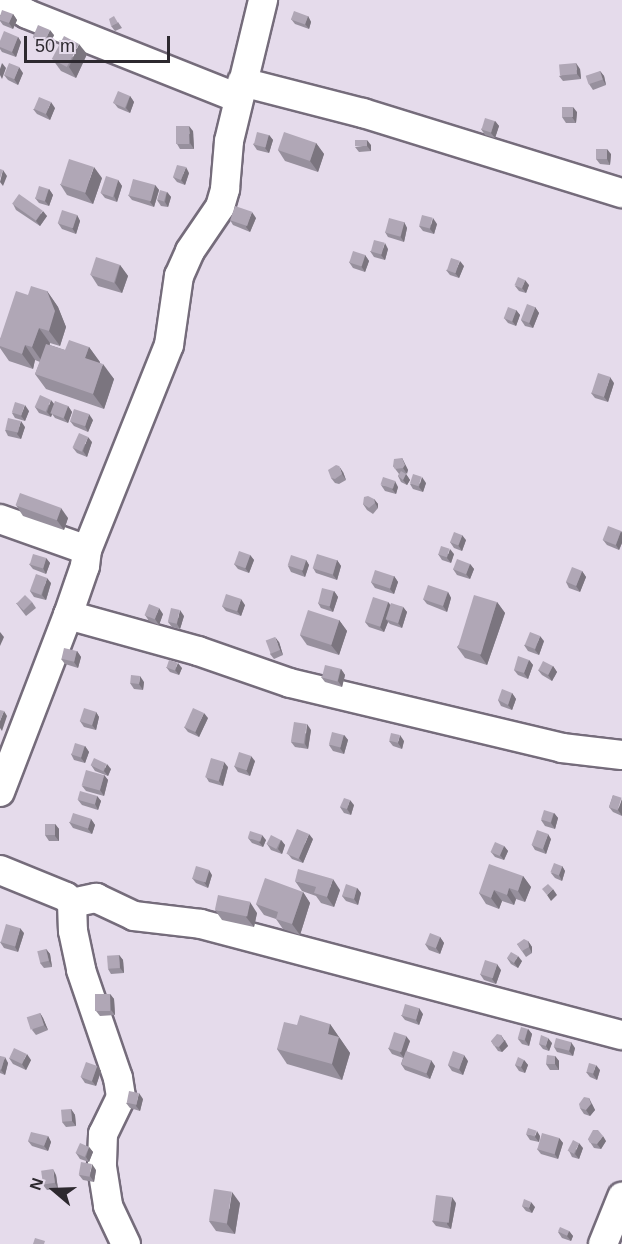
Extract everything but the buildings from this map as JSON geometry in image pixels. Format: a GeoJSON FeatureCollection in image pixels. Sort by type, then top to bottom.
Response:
{"type":"FeatureCollection","features":[{"type":"Feature","properties":{"kind":"street"},"geometry":{"type":"LineString","coordinates":[[2,0],[27,14],[240,90],[363,113],[622,193]]}},
{"type":"Feature","properties":{"kind":"street"},"geometry":{"type":"LineString","coordinates":[[0,792],[68,615],[85,566],[87,550],[169,345],[179,276],[190,251],[220,207],[240,90],[263,0]]}},
{"type":"Feature","properties":{"kind":"street"},"geometry":{"type":"LineString","coordinates":[[0,519],[87,550]]}},
{"type":"Feature","properties":{"kind":"street"},"geometry":{"type":"LineString","coordinates":[[68,615],[198,651],[290,683],[562,748],[622,755]]}},
{"type":"Feature","properties":{"kind":"street"},"geometry":{"type":"LineString","coordinates":[[0,870],[66,897],[72,903],[73,931],[81,970],[118,1078],[121,1097],[103,1134],[102,1167],[108,1206],[126,1244]]}},
{"type":"Feature","properties":{"kind":"street"},"geometry":{"type":"LineString","coordinates":[[72,903],[96,898],[134,916],[201,924],[622,1035]]}},
{"type":"Feature","properties":{"kind":"street"},"geometry":{"type":"LineString","coordinates":[[603,1244],[622,1197]]}}]}
